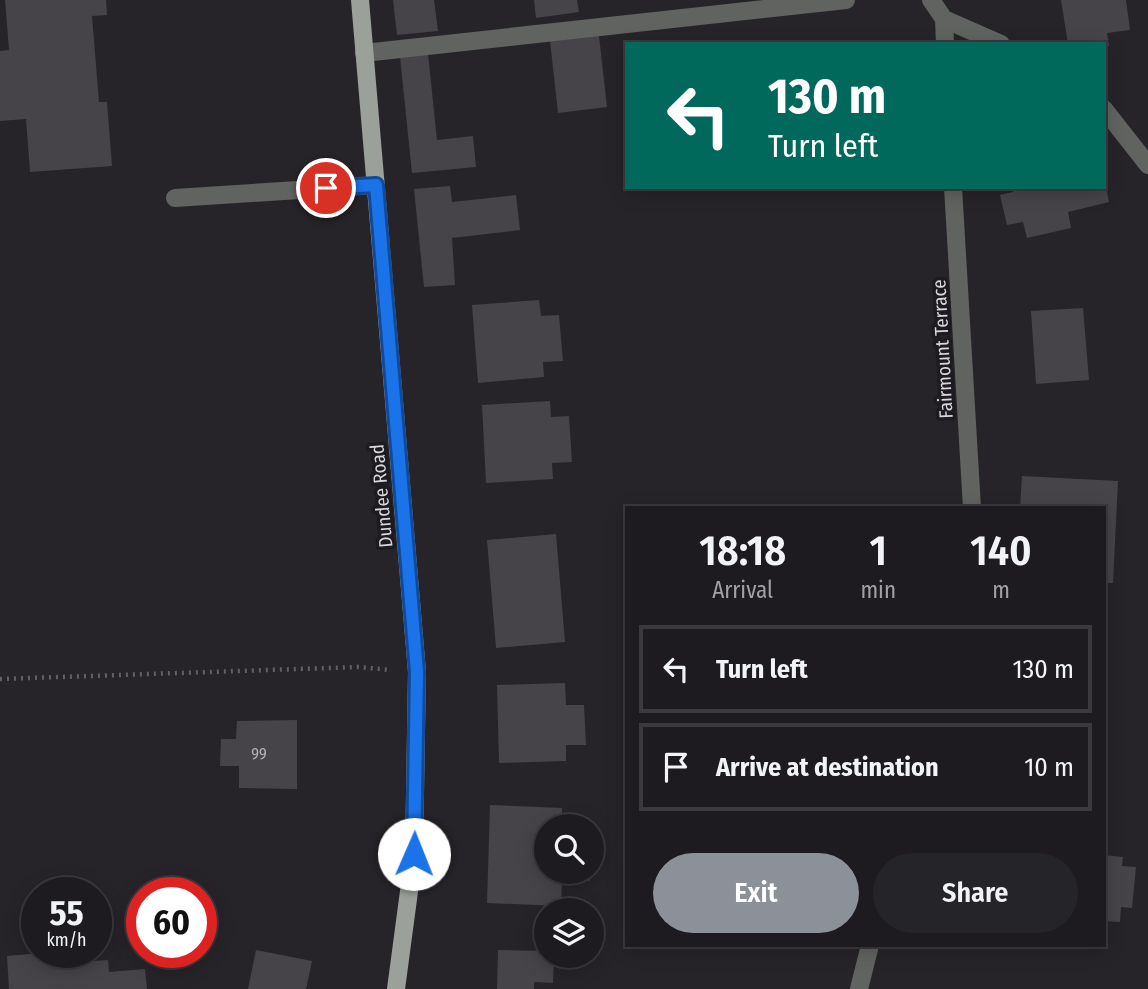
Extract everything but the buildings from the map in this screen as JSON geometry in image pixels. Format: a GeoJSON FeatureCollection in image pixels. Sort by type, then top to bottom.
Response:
{"type":"FeatureCollection","features":[{"type":"Feature","properties":{"kind":"main road","name":"Dundee Road"},"geometry":{"type":"LineString","coordinates":[[360,0],[417,672],[414,854],[396,989]]}},
{"type":"Feature","properties":{"kind":"street"},"geometry":{"type":"LineString","coordinates":[[364,53],[846,0]]}},
{"type":"Feature","properties":{"kind":"street"},"geometry":{"type":"LineString","coordinates":[[931,0],[944,19],[996,42]]}},
{"type":"Feature","properties":{"kind":"street"},"geometry":{"type":"LineString","coordinates":[[944,19],[945,42]]}},
{"type":"Feature","properties":{"kind":"street"},"geometry":{"type":"LineString","coordinates":[[1106,112],[1148,165]]}},
{"type":"Feature","properties":{"kind":"street"},"geometry":{"type":"LineString","coordinates":[[175,198],[376,185]]}},
{"type":"Feature","properties":{"kind":"street","name":"Fairmount Terrace"},"geometry":{"type":"LineString","coordinates":[[953,189],[972,506]]}},
{"type":"Feature","properties":{"kind":"street"},"geometry":{"type":"LineString","coordinates":[[859,989],[870,947]]}},
{"type":"Feature","properties":{"kind":"path"},"geometry":{"type":"LineString","coordinates":[[0,679],[358,667],[417,672]]}},
{"type":"Feature","properties":{"kind":"route"},"geometry":{"type":"LineString","coordinates":[[326,188],[376,185],[417,672],[414,854]]}}]}
